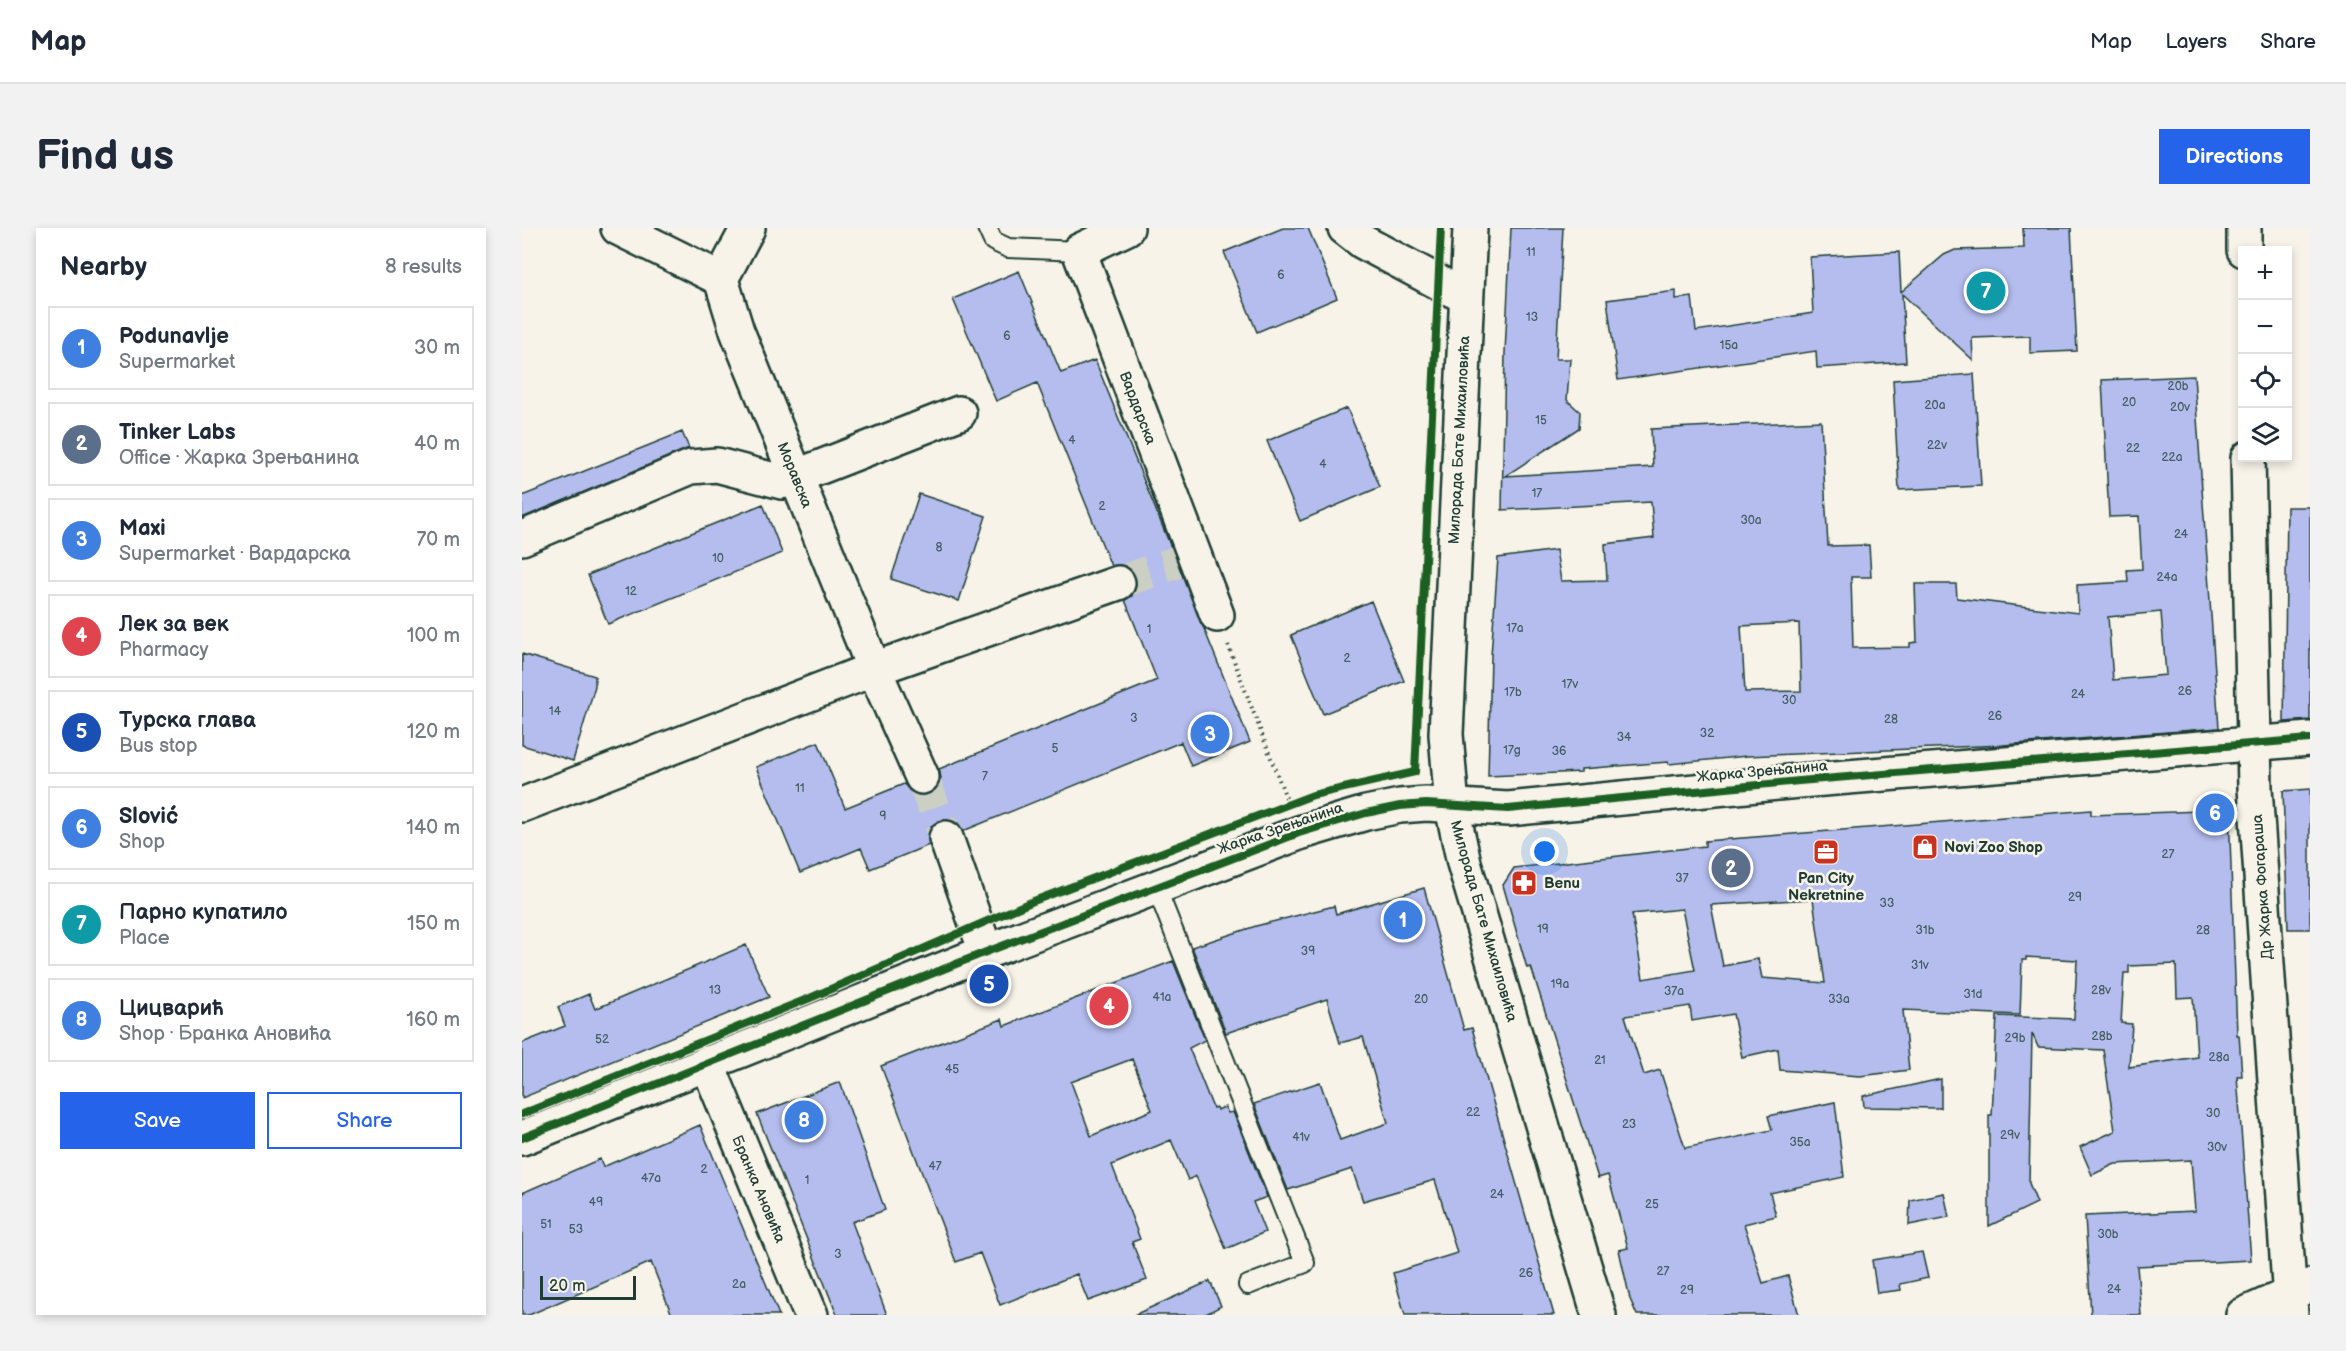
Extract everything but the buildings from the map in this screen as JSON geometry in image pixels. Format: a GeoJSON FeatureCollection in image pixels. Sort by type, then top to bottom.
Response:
{"type":"FeatureCollection","features":[{"type":"Feature","properties":{"kind":"street"},"geometry":{"type":"LineString","coordinates":[[618,228],[721,279],[748,228]]}},
{"type":"Feature","properties":{"kind":"street"},"geometry":{"type":"LineString","coordinates":[[1079,251],[1127,228]]}},
{"type":"Feature","properties":{"kind":"street"},"geometry":{"type":"LineString","coordinates":[[1345,228],[1363,242],[1466,297]]}},
{"type":"Feature","properties":{"kind":"street","name":"Милорада Бате Михаиловића"},"geometry":{"type":"LineString","coordinates":[[1470,228],[1446,734],[1452,807],[1464,863],[1599,1315]]}},
{"type":"Feature","properties":{"kind":"street"},"geometry":{"type":"LineString","coordinates":[[2244,228],[2244,246]]}},
{"type":"Feature","properties":{"kind":"street","name":"Вардарска"},"geometry":{"type":"LineString","coordinates":[[1079,251],[1186,559],[1217,615]]}},
{"type":"Feature","properties":{"kind":"street","name":"Моравска"},"geometry":{"type":"LineString","coordinates":[[721,279],[736,331],[874,669],[922,777]]}},
{"type":"Feature","properties":{"kind":"street"},"geometry":{"type":"LineString","coordinates":[[522,538],[691,467],[717,465],[782,482],[959,413]]}},
{"type":"Feature","properties":{"kind":"street","name":"Др Жарка Фогараша"},"geometry":{"type":"LineString","coordinates":[[2248,462],[2253,743],[2297,1298]]}},
{"type":"Feature","properties":{"kind":"street"},"geometry":{"type":"LineString","coordinates":[[522,805],[874,669],[1118,583]]}},
{"type":"Feature","properties":{"kind":"street","name":"Жарка Зрењанина"},"geometry":{"type":"LineString","coordinates":[[522,1138],[986,952],[1299,833],[1366,813],[1400,806],[1508,809],[1799,781],[2310,739]]}},
{"type":"Feature","properties":{"kind":"street"},"geometry":{"type":"LineString","coordinates":[[946,838],[986,952]]}},
{"type":"Feature","properties":{"kind":"street","name":"Бранка Ановића"},"geometry":{"type":"LineString","coordinates":[[707,1063],[811,1315]]}},
{"type":"Feature","properties":{"kind":"street"},"geometry":{"type":"LineString","coordinates":[[2243,1315],[2297,1298]]}},
{"type":"Feature","properties":{"kind":"lane"},"geometry":{"type":"LineString","coordinates":[[987,228],[993,241],[1008,249],[1079,251]]}},
{"type":"Feature","properties":{"kind":"lane"},"geometry":{"type":"LineString","coordinates":[[1156,887],[1305,1263],[1248,1285]]}},
{"type":"Feature","properties":{"kind":"path"},"geometry":{"type":"LineString","coordinates":[[1217,615],[1293,803],[1277,808]]}},
{"type":"Feature","properties":{"kind":"tunnel"},"geometry":{"type":"LineString","coordinates":[[1118,583],[1177,562]]}},
{"type":"Feature","properties":{"kind":"tunnel"},"geometry":{"type":"LineString","coordinates":[[922,777],[946,838]]}},
{"type":"Feature","properties":{"kind":"cycle path"},"geometry":{"type":"LineString","coordinates":[[522,1114],[810,998],[1031,902],[1313,795],[1415,772],[1441,228]]}},
{"type":"Feature","properties":{"kind":"cycle path"},"geometry":{"type":"LineString","coordinates":[[522,1138],[986,952],[1299,833],[1366,813],[1400,806],[1426,804],[1508,809],[1799,781],[2310,739]]}},
{"type":"Feature","properties":{"kind":"place","name":"Парно купатило"},"geometry":{"type":"Point","coordinates":[1986,291]}},
{"type":"Feature","properties":{"kind":"place","name":"Maxi"},"geometry":{"type":"Point","coordinates":[1210,734]}},
{"type":"Feature","properties":{"kind":"place","name":"Slović"},"geometry":{"type":"Point","coordinates":[2215,813]}},
{"type":"Feature","properties":{"kind":"place","name":"Novi Zoo Shop"},"geometry":{"type":"Point","coordinates":[1925,847]}},
{"type":"Feature","properties":{"kind":"place","name":"Pan City Nekretnine"},"geometry":{"type":"Point","coordinates":[1826,852]}},
{"type":"Feature","properties":{"kind":"place","name":"Tinker Labs"},"geometry":{"type":"Point","coordinates":[1731,868]}},
{"type":"Feature","properties":{"kind":"place","name":"Benu"},"geometry":{"type":"Point","coordinates":[1524,883]}},
{"type":"Feature","properties":{"kind":"place","name":"Podunavlje"},"geometry":{"type":"Point","coordinates":[1403,920]}},
{"type":"Feature","properties":{"kind":"place","name":"Турска глава"},"geometry":{"type":"Point","coordinates":[989,984]}},
{"type":"Feature","properties":{"kind":"place","name":"Лек за век"},"geometry":{"type":"Point","coordinates":[1109,1006]}},
{"type":"Feature","properties":{"kind":"place","name":"Цицварић"},"geometry":{"type":"Point","coordinates":[804,1120]}}]}
